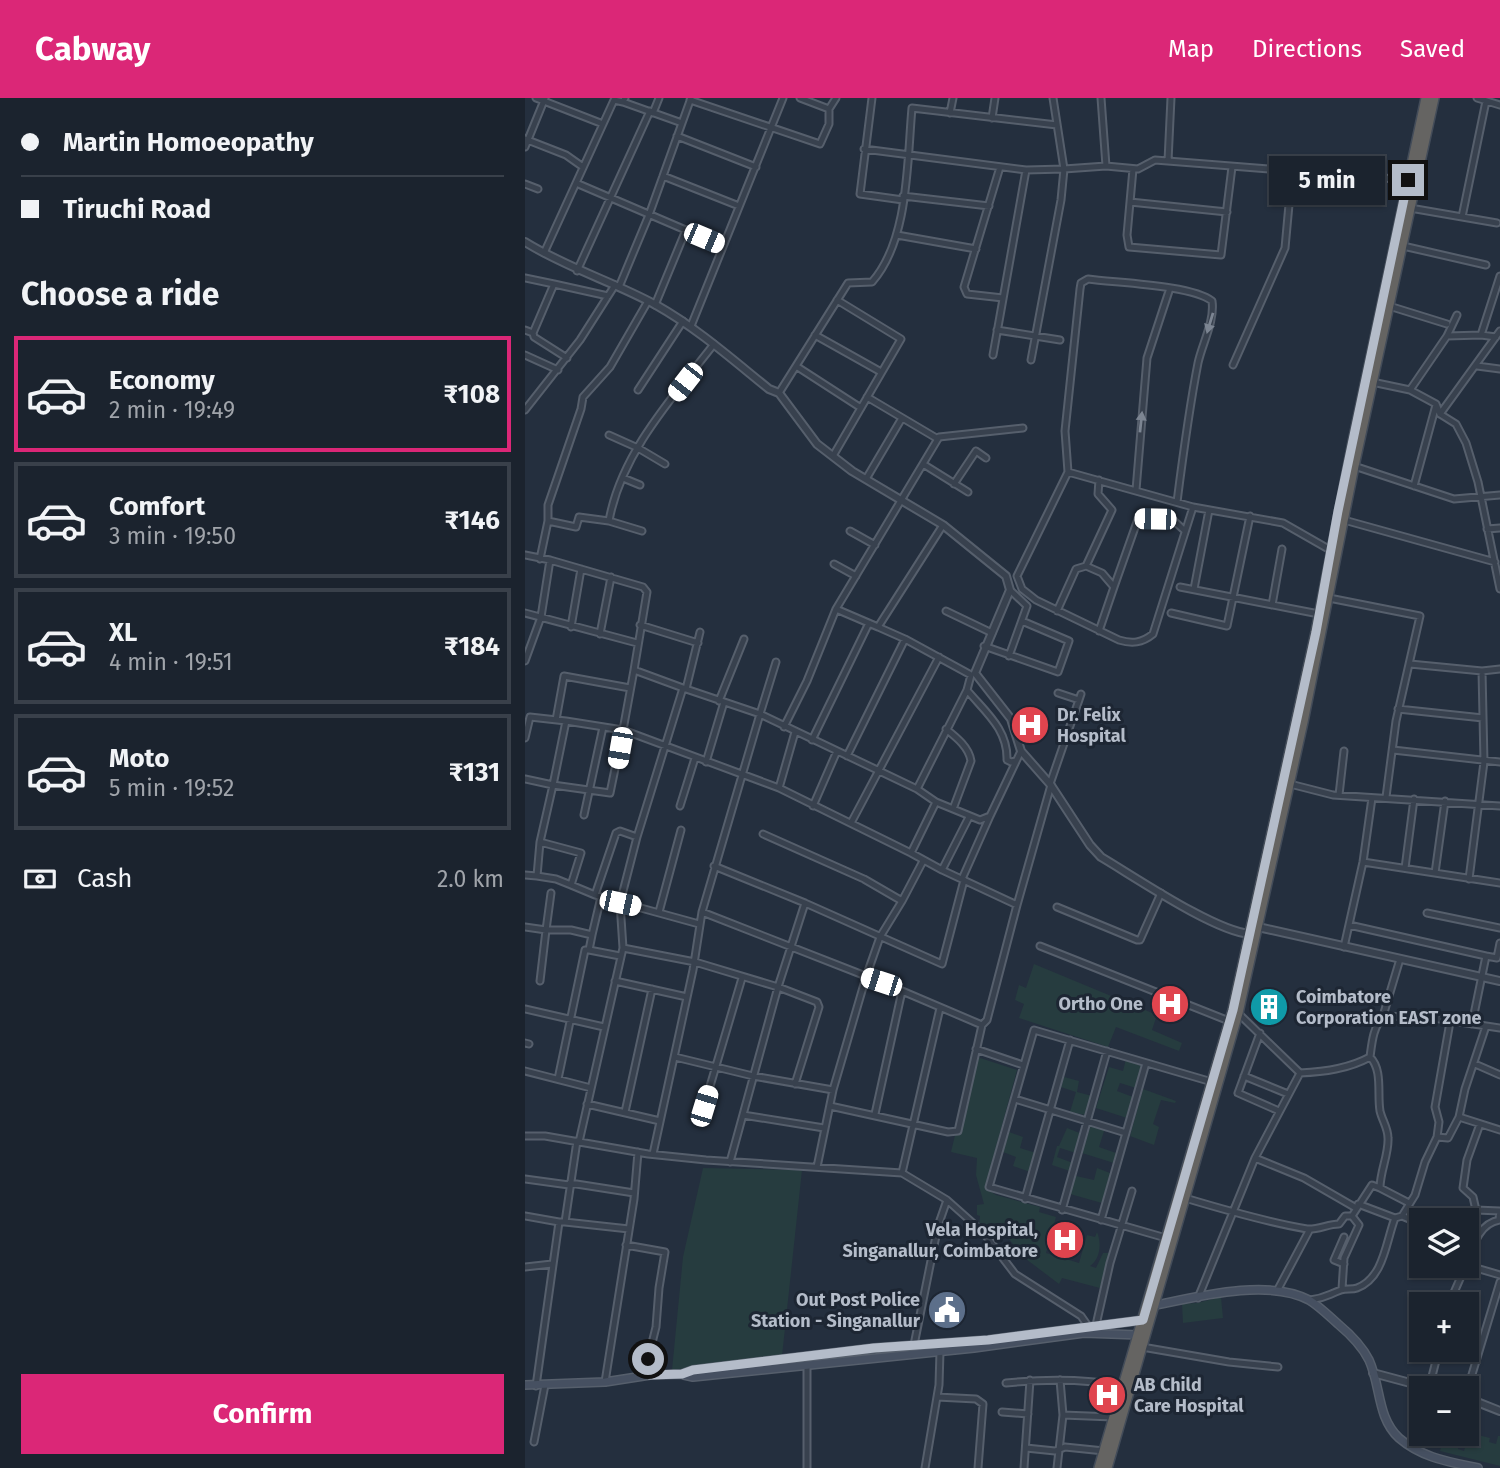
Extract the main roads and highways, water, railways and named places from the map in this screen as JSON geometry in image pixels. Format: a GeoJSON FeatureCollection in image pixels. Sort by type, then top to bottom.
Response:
{"type":"FeatureCollection","features":[{"type":"Feature","properties":{"kind":"highway"},"geometry":{"type":"LineString","coordinates":[[1107,1468],[1142,1347],[1166,1238],[1238,1013],[1329,598],[1426,98]]}},
{"type":"Feature","properties":{"kind":"highway"},"geometry":{"type":"LineString","coordinates":[[1099,1468],[1143,1320],[1151,1307],[1185,1198],[1229,1021],[1434,98]]}},
{"type":"Feature","properties":{"kind":"main road"},"geometry":{"type":"LineString","coordinates":[[1151,1307],[1244,1290],[1277,1291],[1310,1300],[1362,1348],[1373,1373],[1389,1426],[1409,1446],[1439,1460],[1478,1468]]}},
{"type":"Feature","properties":{"kind":"main road"},"geometry":{"type":"LineString","coordinates":[[682,1374],[693,1370],[914,1345],[975,1341],[1143,1320]]}},
{"type":"Feature","properties":{"kind":"main road"},"geometry":{"type":"LineString","coordinates":[[525,1385],[605,1382],[650,1375],[682,1374],[693,1377],[1084,1333],[1139,1335]]}},
{"type":"Feature","properties":{"kind":"place","name":"Dr. Felix Hospital"},"geometry":{"type":"Point","coordinates":[1030,725]}},
{"type":"Feature","properties":{"kind":"place","name":"Ortho One"},"geometry":{"type":"Point","coordinates":[1170,1004]}},
{"type":"Feature","properties":{"kind":"place","name":"Coimbatore Corporation EAST zone"},"geometry":{"type":"Point","coordinates":[1269,1007]}},
{"type":"Feature","properties":{"kind":"place","name":"Vela Hospital, Singanallur, Coimbatore"},"geometry":{"type":"Point","coordinates":[1065,1240]}},
{"type":"Feature","properties":{"kind":"place","name":"Out Post Police Station - Singanallur"},"geometry":{"type":"Point","coordinates":[947,1310]}},
{"type":"Feature","properties":{"kind":"place","name":"AB Child Care Hospital"},"geometry":{"type":"Point","coordinates":[1107,1395]}}]}
